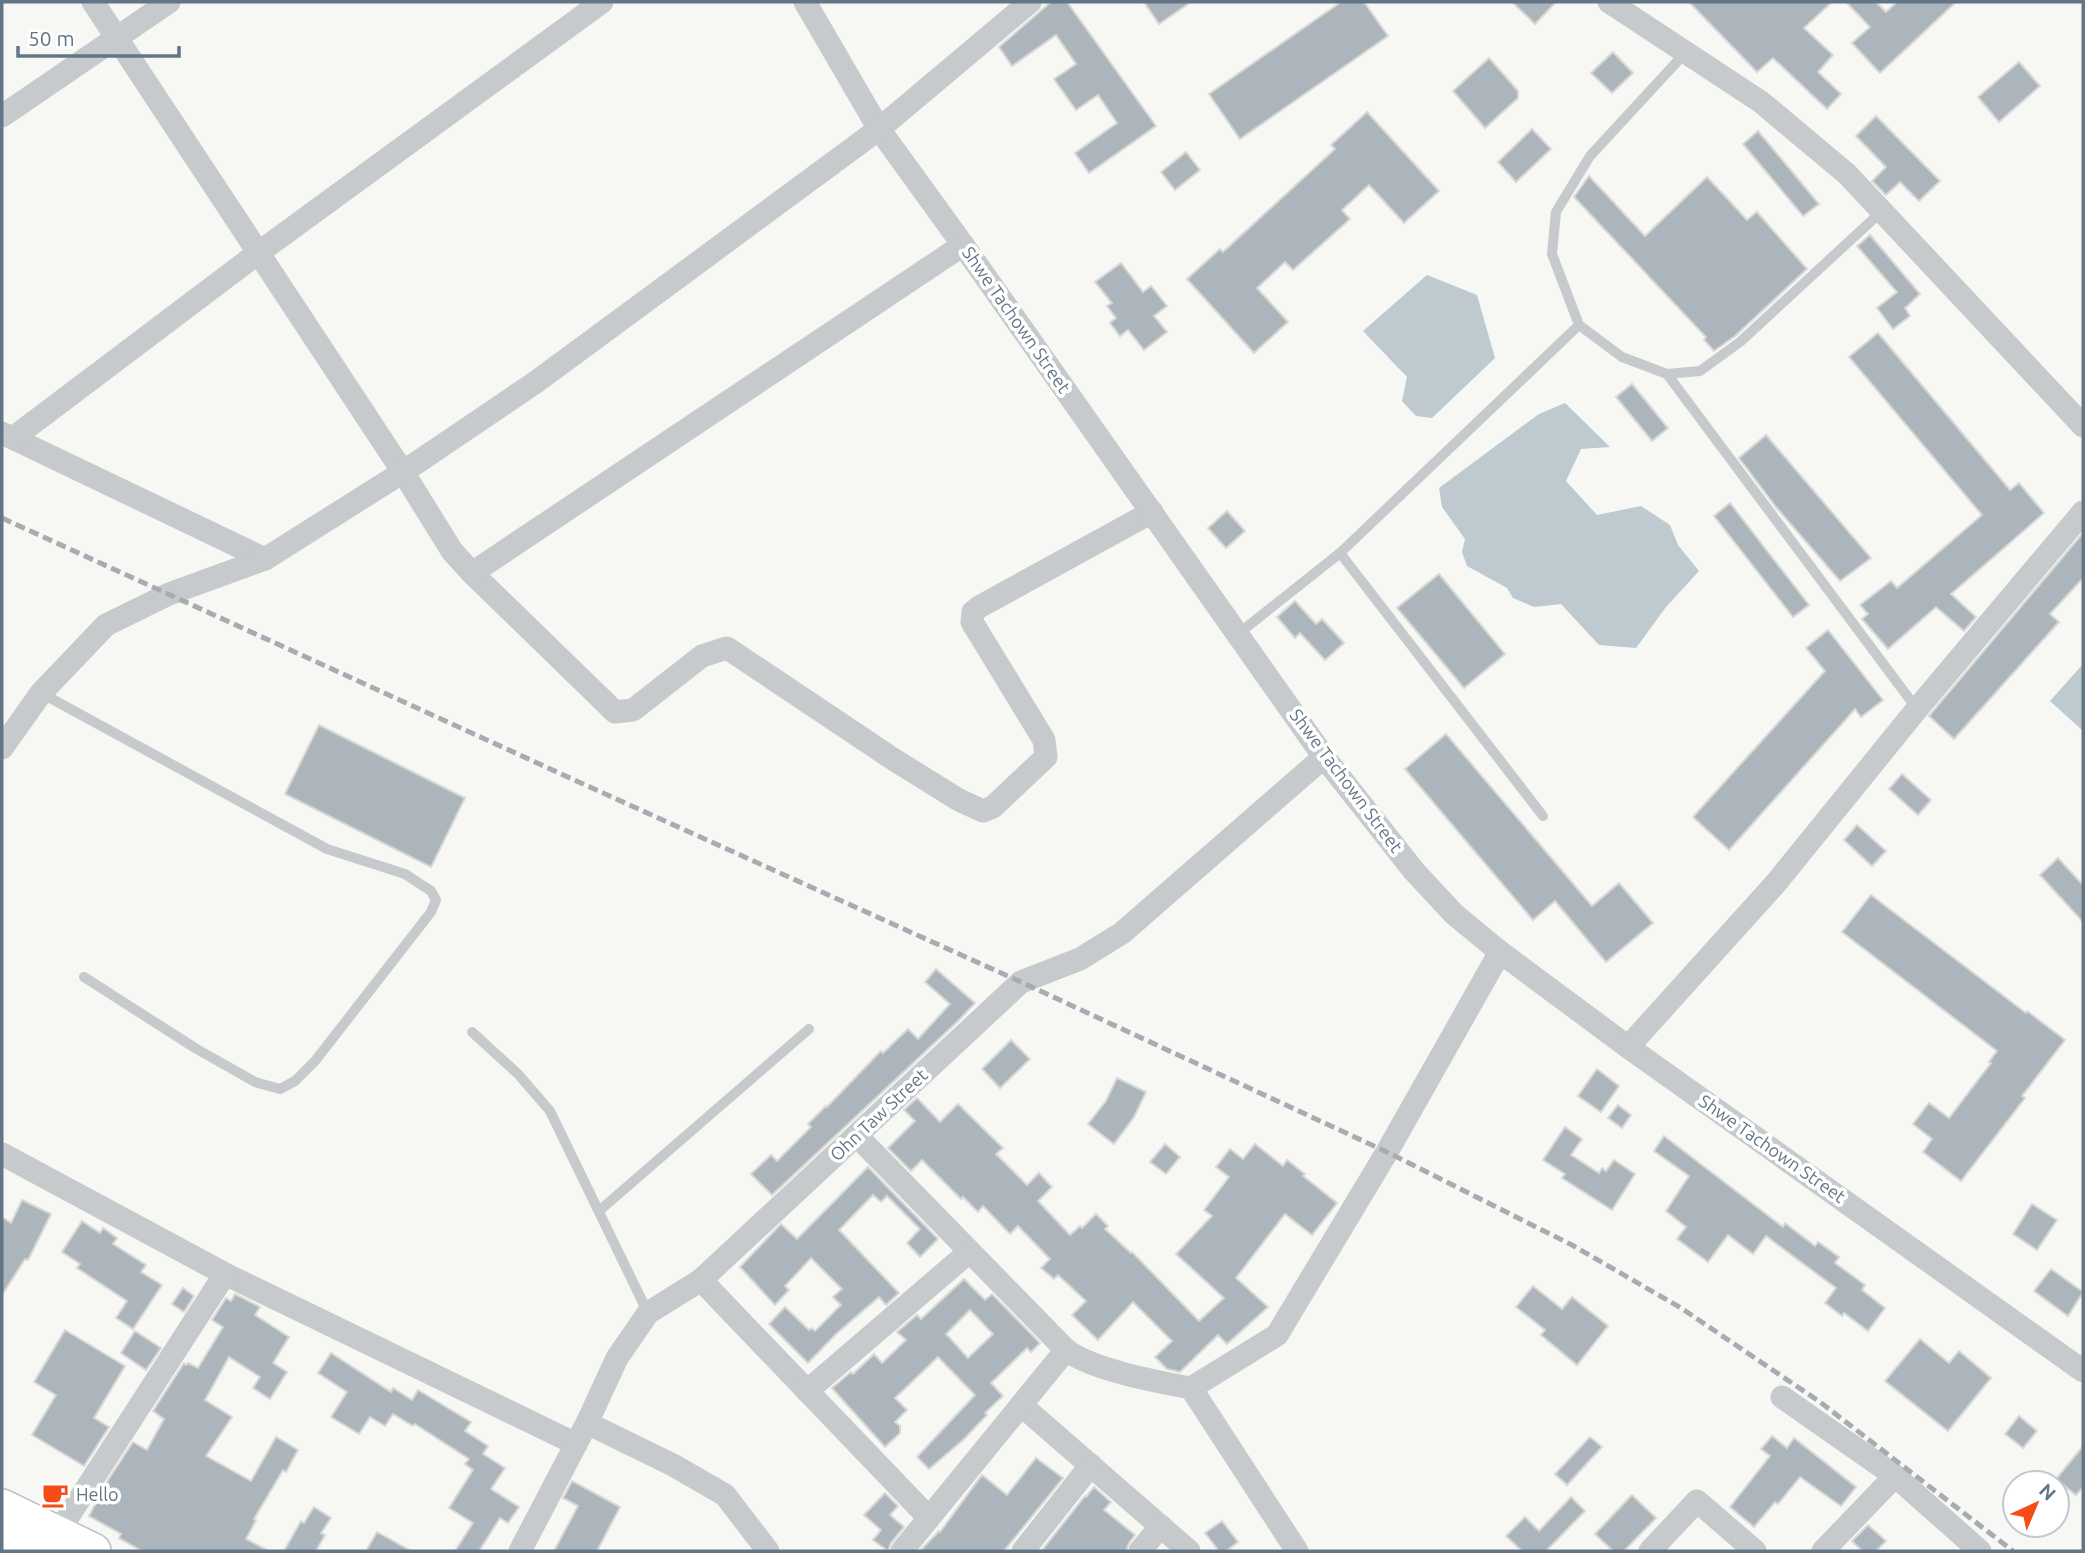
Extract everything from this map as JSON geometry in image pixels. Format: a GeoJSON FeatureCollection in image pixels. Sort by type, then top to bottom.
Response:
{"type":"FeatureCollection","features":[{"type":"Feature","properties":{"kind":"main road"},"geometry":{"type":"LineString","coordinates":[[2,1507],[48,1543]]}},
{"type":"Feature","properties":{"kind":"main road"},"geometry":{"type":"LineString","coordinates":[[2,1535],[93,1551]]}},
{"type":"Feature","properties":{"kind":"street"},"geometry":{"type":"LineString","coordinates":[[93,2],[404,472],[452,551],[615,712],[633,709],[702,656],[727,649],[904,766],[959,800],[983,811],[993,807],[1046,757],[1044,740],[972,622],[973,612],[1152,512]]}},
{"type":"Feature","properties":{"kind":"street"},"geometry":{"type":"LineString","coordinates":[[2,116],[169,2]]}},
{"type":"Feature","properties":{"kind":"street"},"geometry":{"type":"LineString","coordinates":[[265,559],[8,435],[602,2]]}},
{"type":"Feature","properties":{"kind":"street","name":"Shwe Tachown Street"},"geometry":{"type":"LineString","coordinates":[[805,2],[879,129],[1324,757],[1414,871],[1454,914],[1500,952],[1628,1047],[2081,1364]]}},
{"type":"Feature","properties":{"kind":"street"},"geometry":{"type":"LineString","coordinates":[[2,748],[41,693],[106,625],[169,594],[265,559],[404,472],[536,382],[879,129],[1030,2]]}},
{"type":"Feature","properties":{"kind":"street"},"geometry":{"type":"LineString","coordinates":[[1609,2],[1761,102],[1847,174],[2083,426]]}},
{"type":"Feature","properties":{"kind":"street"},"geometry":{"type":"LineString","coordinates":[[472,573],[963,245]]}},
{"type":"Feature","properties":{"kind":"street"},"geometry":{"type":"LineString","coordinates":[[1628,1047],[1776,883],[1917,709],[2083,512]]}},
{"type":"Feature","properties":{"kind":"street","name":"Ohn Taw Street"},"geometry":{"type":"LineString","coordinates":[[520,1551],[587,1423],[617,1358],[648,1313],[701,1280],[1021,982],[1080,959],[1122,933],[1324,757]]}},
{"type":"Feature","properties":{"kind":"street"},"geometry":{"type":"LineString","coordinates":[[857,1136],[1066,1350],[1078,1359],[1156,1382],[1191,1388],[1277,1335],[1387,1153],[1500,952]]}},
{"type":"Feature","properties":{"kind":"street"},"geometry":{"type":"LineString","coordinates":[[2,1154],[225,1274],[576,1444]]}},
{"type":"Feature","properties":{"kind":"street"},"geometry":{"type":"LineString","coordinates":[[807,1391],[969,1252]]}},
{"type":"Feature","properties":{"kind":"street"},"geometry":{"type":"LineString","coordinates":[[48,1543],[225,1274]]}},
{"type":"Feature","properties":{"kind":"street"},"geometry":{"type":"LineString","coordinates":[[701,1280],[929,1518]]}},
{"type":"Feature","properties":{"kind":"street"},"geometry":{"type":"LineString","coordinates":[[902,1551],[1066,1350]]}},
{"type":"Feature","properties":{"kind":"street"},"geometry":{"type":"LineString","coordinates":[[1191,1388],[1297,1551]]}},
{"type":"Feature","properties":{"kind":"street"},"geometry":{"type":"LineString","coordinates":[[1782,1397],[1895,1476],[1980,1551]]}},
{"type":"Feature","properties":{"kind":"street"},"geometry":{"type":"LineString","coordinates":[[1021,1405],[1189,1551]]}},
{"type":"Feature","properties":{"kind":"street"},"geometry":{"type":"LineString","coordinates":[[587,1423],[673,1465],[725,1495],[768,1551]]}},
{"type":"Feature","properties":{"kind":"street"},"geometry":{"type":"LineString","coordinates":[[1023,1551],[1091,1465]]}},
{"type":"Feature","properties":{"kind":"street"},"geometry":{"type":"LineString","coordinates":[[1822,1551],[1895,1476]]}},
{"type":"Feature","properties":{"kind":"street"},"geometry":{"type":"LineString","coordinates":[[1650,1551],[1697,1501],[1755,1551]]}},
{"type":"Feature","properties":{"kind":"street"},"geometry":{"type":"LineString","coordinates":[[1140,1551],[1161,1526]]}},
{"type":"Feature","properties":{"kind":"lane"},"geometry":{"type":"LineString","coordinates":[[1686,52],[1590,156],[1556,212],[1552,254],[1579,325],[1622,357],[1667,374],[1700,371],[1741,342],[1881,212]]}},
{"type":"Feature","properties":{"kind":"lane"},"geometry":{"type":"LineString","coordinates":[[1238,634],[1340,553],[1579,325]]}},
{"type":"Feature","properties":{"kind":"lane"},"geometry":{"type":"LineString","coordinates":[[1667,374],[1917,709]]}},
{"type":"Feature","properties":{"kind":"lane"},"geometry":{"type":"LineString","coordinates":[[1340,553],[1543,816]]}},
{"type":"Feature","properties":{"kind":"lane"},"geometry":{"type":"LineString","coordinates":[[41,693],[327,849],[405,874],[431,891],[436,900],[432,912],[315,1061],[295,1081],[280,1089],[255,1082],[195,1048],[84,977]]}},
{"type":"Feature","properties":{"kind":"lane"},"geometry":{"type":"LineString","coordinates":[[599,1211],[809,1029]]}},
{"type":"Feature","properties":{"kind":"lane"},"geometry":{"type":"LineString","coordinates":[[472,1032],[518,1074],[550,1111],[648,1313]]}},
{"type":"Feature","properties":{"kind":"shaded area"},"geometry":{"type":"Polygon","coordinates":[[[1427,275],[1477,295],[1495,358],[1432,418],[1416,416],[1402,401],[1407,377],[1363,331],[1427,275]]]}},
{"type":"Feature","properties":{"kind":"shaded area"},"geometry":{"type":"Polygon","coordinates":[[[1565,403],[1610,447],[1581,449],[1566,481],[1597,515],[1641,506],[1670,525],[1678,545],[1699,571],[1666,607],[1636,648],[1599,645],[1561,604],[1534,607],[1513,598],[1507,588],[1467,566],[1462,552],[1465,539],[1442,507],[1439,488],[1539,414],[1565,403]]]}},
{"type":"Feature","properties":{"kind":"shaded area"},"geometry":{"type":"Polygon","coordinates":[[[2083,664],[2083,731],[2050,701],[2083,664]]]}},
{"type":"Feature","properties":{"kind":"building"},"geometry":{"type":"Polygon","coordinates":[[[1051,2],[1067,2],[1156,126],[1089,173],[1075,153],[1117,123],[1098,95],[1076,110],[1054,79],[1076,64],[1056,35],[1012,66],[999,47],[1051,2]]]}},
{"type":"Feature","properties":{"kind":"building"},"geometry":{"type":"Polygon","coordinates":[[[1144,2],[1191,2],[1159,24],[1144,2]]]}},
{"type":"Feature","properties":{"kind":"building"},"geometry":{"type":"Polygon","coordinates":[[[1341,2],[1364,2],[1388,36],[1240,139],[1209,94],[1341,2]]]}},
{"type":"Feature","properties":{"kind":"building"},"geometry":{"type":"Polygon","coordinates":[[[1512,2],[1556,2],[1535,24],[1512,2]]]}},
{"type":"Feature","properties":{"kind":"building"},"geometry":{"type":"Polygon","coordinates":[[[1689,2],[1832,2],[1804,28],[1833,55],[1818,72],[1841,94],[1827,109],[1773,58],[1757,72],[1689,2]]]}},
{"type":"Feature","properties":{"kind":"building"},"geometry":{"type":"Polygon","coordinates":[[[1846,2],[1876,2],[1886,12],[1897,2],[1956,2],[1880,73],[1852,43],[1870,27],[1846,2]]]}},
{"type":"Feature","properties":{"kind":"building"},"geometry":{"type":"Polygon","coordinates":[[[1613,52],[1633,73],[1612,93],[1591,73],[1613,52]]]}},
{"type":"Feature","properties":{"kind":"building"},"geometry":{"type":"Polygon","coordinates":[[[1489,58],[1518,91],[1518,98],[1485,128],[1453,91],[1489,58]]]}},
{"type":"Feature","properties":{"kind":"building"},"geometry":{"type":"Polygon","coordinates":[[[2019,62],[2040,86],[1999,122],[1978,97],[2019,62]]]}},
{"type":"Feature","properties":{"kind":"building"},"geometry":{"type":"Polygon","coordinates":[[[1367,112],[1439,191],[1404,223],[1369,185],[1342,210],[1350,219],[1293,270],[1285,262],[1257,288],[1288,322],[1254,353],[1187,279],[1220,249],[1223,252],[1335,149],[1331,145],[1367,112]]]}},
{"type":"Feature","properties":{"kind":"building"},"geometry":{"type":"Polygon","coordinates":[[[1876,116],[1940,181],[1919,201],[1900,182],[1886,195],[1872,181],[1886,167],[1856,136],[1876,116]]]}},
{"type":"Feature","properties":{"kind":"building"},"geometry":{"type":"Polygon","coordinates":[[[1532,129],[1551,149],[1516,182],[1498,162],[1532,129]]]}},
{"type":"Feature","properties":{"kind":"building"},"geometry":{"type":"Polygon","coordinates":[[[1758,131],[1819,204],[1803,216],[1743,144],[1758,131]]]}},
{"type":"Feature","properties":{"kind":"building"},"geometry":{"type":"Polygon","coordinates":[[[1186,152],[1200,170],[1175,190],[1161,172],[1186,152]]]}},
{"type":"Feature","properties":{"kind":"building"},"geometry":{"type":"Polygon","coordinates":[[[1589,176],[1645,236],[1707,177],[1747,220],[1757,212],[1807,269],[1735,336],[1714,351],[1704,340],[1706,337],[1574,197],[1589,176]]]}},
{"type":"Feature","properties":{"kind":"building"},"geometry":{"type":"Polygon","coordinates":[[[1870,235],[1920,294],[1905,308],[1910,316],[1893,329],[1877,308],[1897,292],[1857,246],[1870,235]]]}},
{"type":"Feature","properties":{"kind":"building"},"geometry":{"type":"Polygon","coordinates":[[[1121,263],[1143,292],[1151,286],[1167,306],[1154,316],[1167,332],[1144,350],[1128,330],[1120,336],[1110,323],[1116,318],[1107,306],[1112,303],[1095,282],[1121,263]]]}},
{"type":"Feature","properties":{"kind":"building"},"geometry":{"type":"Polygon","coordinates":[[[1878,333],[2010,490],[2019,483],[2044,513],[1951,594],[1976,617],[1964,631],[1936,607],[1888,649],[1862,619],[1868,614],[1860,605],[1891,581],[1897,588],[1982,515],[1849,357],[1878,333]]]}},
{"type":"Feature","properties":{"kind":"building"},"geometry":{"type":"Polygon","coordinates":[[[1632,384],[1668,428],[1652,441],[1616,397],[1632,384]]]}},
{"type":"Feature","properties":{"kind":"building"},"geometry":{"type":"Polygon","coordinates":[[[1766,435],[1871,558],[1840,581],[1776,507],[1739,458],[1766,435]]]}},
{"type":"Feature","properties":{"kind":"building"},"geometry":{"type":"Polygon","coordinates":[[[1730,503],[1809,605],[1793,617],[1714,516],[1730,503]]]}},
{"type":"Feature","properties":{"kind":"building"},"geometry":{"type":"Polygon","coordinates":[[[1227,511],[1245,531],[1226,548],[1208,528],[1227,511]]]}},
{"type":"Feature","properties":{"kind":"building"},"geometry":{"type":"Polygon","coordinates":[[[2083,533],[2083,578],[2050,614],[2059,622],[1954,739],[1929,716],[2083,533]]]}},
{"type":"Feature","properties":{"kind":"building"},"geometry":{"type":"Polygon","coordinates":[[[1439,574],[1505,654],[1464,688],[1397,608],[1439,574]]]}},
{"type":"Feature","properties":{"kind":"building"},"geometry":{"type":"Polygon","coordinates":[[[1295,601],[1316,624],[1322,619],[1344,643],[1325,660],[1300,633],[1295,638],[1277,617],[1295,601]]]}},
{"type":"Feature","properties":{"kind":"building"},"geometry":{"type":"Polygon","coordinates":[[[1828,630],[1883,700],[1861,717],[1855,709],[1729,850],[1693,817],[1825,671],[1806,648],[1828,630]]]}},
{"type":"Feature","properties":{"kind":"building"},"geometry":{"type":"Polygon","coordinates":[[[319,725],[465,798],[431,867],[285,794],[319,725]]]}},
{"type":"Feature","properties":{"kind":"building"},"geometry":{"type":"Polygon","coordinates":[[[1446,734],[1592,906],[1619,883],[1653,923],[1606,962],[1555,901],[1533,920],[1405,769],[1446,734]]]}},
{"type":"Feature","properties":{"kind":"building"},"geometry":{"type":"Polygon","coordinates":[[[1902,774],[1931,800],[1918,815],[1889,789],[1902,774]]]}},
{"type":"Feature","properties":{"kind":"building"},"geometry":{"type":"Polygon","coordinates":[[[1857,825],[1886,851],[1872,866],[1844,840],[1857,825]]]}},
{"type":"Feature","properties":{"kind":"building"},"geometry":{"type":"Polygon","coordinates":[[[2058,858],[2083,885],[2083,922],[2040,875],[2058,858]]]}},
{"type":"Feature","properties":{"kind":"building"},"geometry":{"type":"Polygon","coordinates":[[[1871,895],[2065,1040],[2022,1096],[2025,1098],[1961,1181],[1923,1152],[1932,1139],[1913,1124],[1929,1103],[1949,1118],[1991,1063],[1989,1062],[1997,1051],[1842,932],[1871,895]]]}},
{"type":"Feature","properties":{"kind":"building"},"geometry":{"type":"Polygon","coordinates":[[[936,969],[975,1003],[772,1195],[751,1174],[771,1155],[777,1161],[811,1127],[808,1124],[881,1051],[883,1053],[908,1029],[918,1039],[950,1004],[925,982],[936,969]]]}},
{"type":"Feature","properties":{"kind":"building"},"geometry":{"type":"Polygon","coordinates":[[[1011,1040],[1030,1059],[1000,1088],[982,1069],[1011,1040]]]}},
{"type":"Feature","properties":{"kind":"building"},"geometry":{"type":"Polygon","coordinates":[[[1597,1069],[1619,1086],[1601,1112],[1578,1096],[1597,1069]]]}},
{"type":"Feature","properties":{"kind":"building"},"geometry":{"type":"Polygon","coordinates":[[[1117,1078],[1146,1092],[1134,1117],[1114,1144],[1088,1124],[1106,1101],[1117,1078]]]}},
{"type":"Feature","properties":{"kind":"building"},"geometry":{"type":"Polygon","coordinates":[[[917,1098],[940,1122],[958,1104],[1003,1148],[996,1154],[1027,1185],[1039,1173],[1052,1187],[1038,1201],[1070,1235],[1096,1214],[1108,1226],[1105,1229],[1132,1252],[1199,1321],[1224,1298],[1176,1254],[1212,1216],[1204,1210],[1229,1177],[1216,1167],[1230,1149],[1243,1159],[1255,1144],[1283,1166],[1287,1160],[1337,1203],[1312,1235],[1285,1214],[1236,1278],[1268,1307],[1227,1344],[1218,1335],[1180,1372],[1167,1369],[1155,1357],[1172,1341],[1133,1302],[1098,1340],[1072,1315],[1086,1301],[1058,1275],[1054,1279],[1041,1268],[1050,1259],[1018,1226],[1010,1234],[983,1206],[978,1212],[963,1197],[961,1199],[922,1160],[911,1171],[888,1148],[915,1121],[904,1110],[917,1098]]]}},
{"type":"Feature","properties":{"kind":"building"},"geometry":{"type":"Polygon","coordinates":[[[1618,1105],[1631,1115],[1622,1128],[1608,1118],[1618,1105]]]}},
{"type":"Feature","properties":{"kind":"building"},"geometry":{"type":"Polygon","coordinates":[[[1565,1127],[1582,1139],[1571,1155],[1599,1173],[1602,1168],[1606,1171],[1614,1160],[1635,1174],[1612,1210],[1562,1178],[1565,1174],[1543,1160],[1565,1127]]]}},
{"type":"Feature","properties":{"kind":"building"},"geometry":{"type":"Polygon","coordinates":[[[1664,1136],[1783,1227],[1785,1223],[1815,1246],[1818,1242],[1839,1257],[1835,1263],[1865,1285],[1862,1290],[1885,1308],[1868,1331],[1825,1303],[1836,1288],[1766,1236],[1753,1254],[1728,1235],[1708,1262],[1677,1239],[1686,1227],[1666,1211],[1689,1176],[1654,1151],[1664,1136]]]}},
{"type":"Feature","properties":{"kind":"building"},"geometry":{"type":"Polygon","coordinates":[[[1165,1144],[1180,1157],[1166,1174],[1150,1162],[1165,1144]]]}},
{"type":"Feature","properties":{"kind":"building"},"geometry":{"type":"Polygon","coordinates":[[[868,1167],[938,1239],[920,1257],[907,1243],[920,1229],[887,1196],[881,1202],[873,1195],[839,1230],[899,1293],[886,1305],[879,1297],[836,1334],[808,1363],[769,1324],[785,1307],[809,1330],[811,1328],[815,1331],[841,1305],[833,1297],[842,1289],[811,1258],[785,1286],[789,1290],[775,1305],[740,1267],[781,1224],[797,1239],[868,1167]]]}},
{"type":"Feature","properties":{"kind":"building"},"geometry":{"type":"Polygon","coordinates":[[[22,1200],[51,1214],[28,1260],[25,1259],[2,1295],[2,1217],[11,1223],[22,1200]]]}},
{"type":"Feature","properties":{"kind":"building"},"geometry":{"type":"Polygon","coordinates":[[[2032,1204],[2057,1220],[2037,1250],[2013,1234],[2032,1204]]]}},
{"type":"Feature","properties":{"kind":"building"},"geometry":{"type":"Polygon","coordinates":[[[82,1221],[100,1233],[103,1228],[117,1238],[113,1244],[146,1265],[141,1272],[162,1285],[133,1329],[116,1318],[127,1301],[77,1268],[80,1264],[62,1252],[82,1221]]]}},
{"type":"Feature","properties":{"kind":"building"},"geometry":{"type":"Polygon","coordinates":[[[2051,1269],[2083,1292],[2068,1316],[2034,1291],[2051,1269]]]}},
{"type":"Feature","properties":{"kind":"building"},"geometry":{"type":"Polygon","coordinates":[[[964,1279],[985,1300],[992,1294],[1040,1343],[1031,1352],[1027,1348],[991,1383],[1003,1396],[963,1440],[929,1469],[917,1457],[975,1395],[938,1357],[895,1398],[907,1410],[895,1422],[900,1426],[900,1433],[885,1447],[832,1388],[851,1372],[853,1374],[874,1354],[882,1363],[906,1340],[897,1332],[917,1315],[921,1319],[964,1279]],[[970,1310],[946,1334],[968,1358],[993,1334],[970,1310]]]}},
{"type":"Feature","properties":{"kind":"building"},"geometry":{"type":"Polygon","coordinates":[[[1533,1286],[1562,1309],[1572,1297],[1608,1326],[1577,1365],[1541,1335],[1545,1330],[1516,1307],[1533,1286]]]}},
{"type":"Feature","properties":{"kind":"building"},"geometry":{"type":"Polygon","coordinates":[[[183,1288],[194,1296],[184,1312],[172,1304],[183,1288]]]}},
{"type":"Feature","properties":{"kind":"building"},"geometry":{"type":"Polygon","coordinates":[[[235,1294],[260,1307],[255,1315],[289,1337],[273,1363],[287,1372],[270,1399],[253,1388],[260,1377],[229,1357],[205,1400],[232,1417],[206,1456],[251,1481],[276,1437],[298,1450],[254,1519],[256,1520],[246,1539],[269,1551],[142,1551],[119,1538],[121,1534],[89,1516],[133,1442],[147,1450],[164,1419],[153,1411],[184,1363],[198,1368],[223,1327],[212,1320],[226,1298],[231,1301],[235,1294]]]}},
{"type":"Feature","properties":{"kind":"building"},"geometry":{"type":"Polygon","coordinates":[[[65,1330],[125,1366],[94,1418],[109,1427],[84,1466],[32,1435],[56,1395],[34,1382],[65,1330]]]}},
{"type":"Feature","properties":{"kind":"building"},"geometry":{"type":"Polygon","coordinates":[[[135,1331],[161,1348],[146,1370],[121,1353],[135,1331]]]}},
{"type":"Feature","properties":{"kind":"building"},"geometry":{"type":"Polygon","coordinates":[[[1920,1339],[1949,1363],[1959,1351],[1991,1378],[1948,1431],[1885,1381],[1920,1339]]]}},
{"type":"Feature","properties":{"kind":"building"},"geometry":{"type":"Polygon","coordinates":[[[331,1353],[391,1392],[393,1388],[412,1400],[418,1390],[471,1422],[465,1431],[488,1446],[483,1454],[505,1468],[491,1489],[519,1507],[508,1523],[500,1518],[479,1551],[455,1551],[473,1523],[449,1508],[473,1470],[465,1464],[469,1459],[415,1424],[413,1426],[393,1414],[385,1426],[370,1417],[359,1434],[331,1417],[347,1392],[318,1373],[331,1353]]]}},
{"type":"Feature","properties":{"kind":"building"},"geometry":{"type":"Polygon","coordinates":[[[2019,1416],[2037,1431],[2023,1448],[2005,1434],[2019,1416]]]}},
{"type":"Feature","properties":{"kind":"building"},"geometry":{"type":"Polygon","coordinates":[[[1772,1436],[1787,1448],[1794,1438],[1856,1487],[1841,1506],[1800,1477],[1754,1527],[1730,1507],[1770,1456],[1761,1449],[1772,1436]]]}},
{"type":"Feature","properties":{"kind":"building"},"geometry":{"type":"Polygon","coordinates":[[[1590,1437],[1602,1447],[1567,1485],[1555,1474],[1590,1437]]]}},
{"type":"Feature","properties":{"kind":"building"},"geometry":{"type":"Polygon","coordinates":[[[2083,1446],[2083,1487],[2076,1495],[2071,1491],[2071,1469],[2064,1469],[2083,1446]]]}},
{"type":"Feature","properties":{"kind":"building"},"geometry":{"type":"Polygon","coordinates":[[[1036,1458],[1063,1478],[1004,1551],[920,1551],[940,1532],[982,1475],[1007,1495],[1036,1458]]]}},
{"type":"Feature","properties":{"kind":"building"},"geometry":{"type":"Polygon","coordinates":[[[572,1481],[620,1507],[597,1551],[554,1551],[578,1506],[563,1498],[572,1481]]]}},
{"type":"Feature","properties":{"kind":"building"},"geometry":{"type":"Polygon","coordinates":[[[1094,1487],[1111,1502],[1104,1510],[1135,1535],[1126,1551],[1043,1549],[1085,1496],[1094,1487]]]}},
{"type":"Feature","properties":{"kind":"building"},"geometry":{"type":"Polygon","coordinates":[[[885,1493],[898,1506],[890,1515],[904,1527],[888,1551],[873,1540],[881,1530],[864,1515],[885,1493]]]}},
{"type":"Feature","properties":{"kind":"building"},"geometry":{"type":"Polygon","coordinates":[[[1632,1495],[1656,1518],[1624,1551],[1613,1551],[1595,1534],[1632,1495]]]}},
{"type":"Feature","properties":{"kind":"building"},"geometry":{"type":"Polygon","coordinates":[[[1571,1497],[1585,1511],[1546,1551],[1522,1551],[1506,1536],[1525,1517],[1539,1531],[1571,1497]]]}},
{"type":"Feature","properties":{"kind":"building"},"geometry":{"type":"Polygon","coordinates":[[[314,1507],[331,1518],[321,1533],[325,1535],[316,1551],[284,1551],[301,1521],[304,1523],[314,1507]]]}},
{"type":"Feature","properties":{"kind":"building"},"geometry":{"type":"Polygon","coordinates":[[[1222,1521],[1238,1542],[1226,1551],[1219,1551],[1205,1533],[1222,1521]]]}},
{"type":"Feature","properties":{"kind":"building"},"geometry":{"type":"Polygon","coordinates":[[[1868,1525],[1886,1541],[1876,1551],[1862,1551],[1852,1541],[1868,1525]]]}},
{"type":"Feature","properties":{"kind":"building"},"geometry":{"type":"Polygon","coordinates":[[[377,1532],[411,1551],[366,1551],[377,1532]]]}},
{"type":"Feature","properties":{"kind":"railway"},"geometry":{"type":"LineString","coordinates":[[2,518],[1021,982],[1387,1152],[1572,1245],[1681,1308],[1820,1402],[2013,1551]]}},
{"type":"Feature","properties":{"kind":"place","name":"Hello"},"geometry":{"type":"Point","coordinates":[55,1495]}}]}
